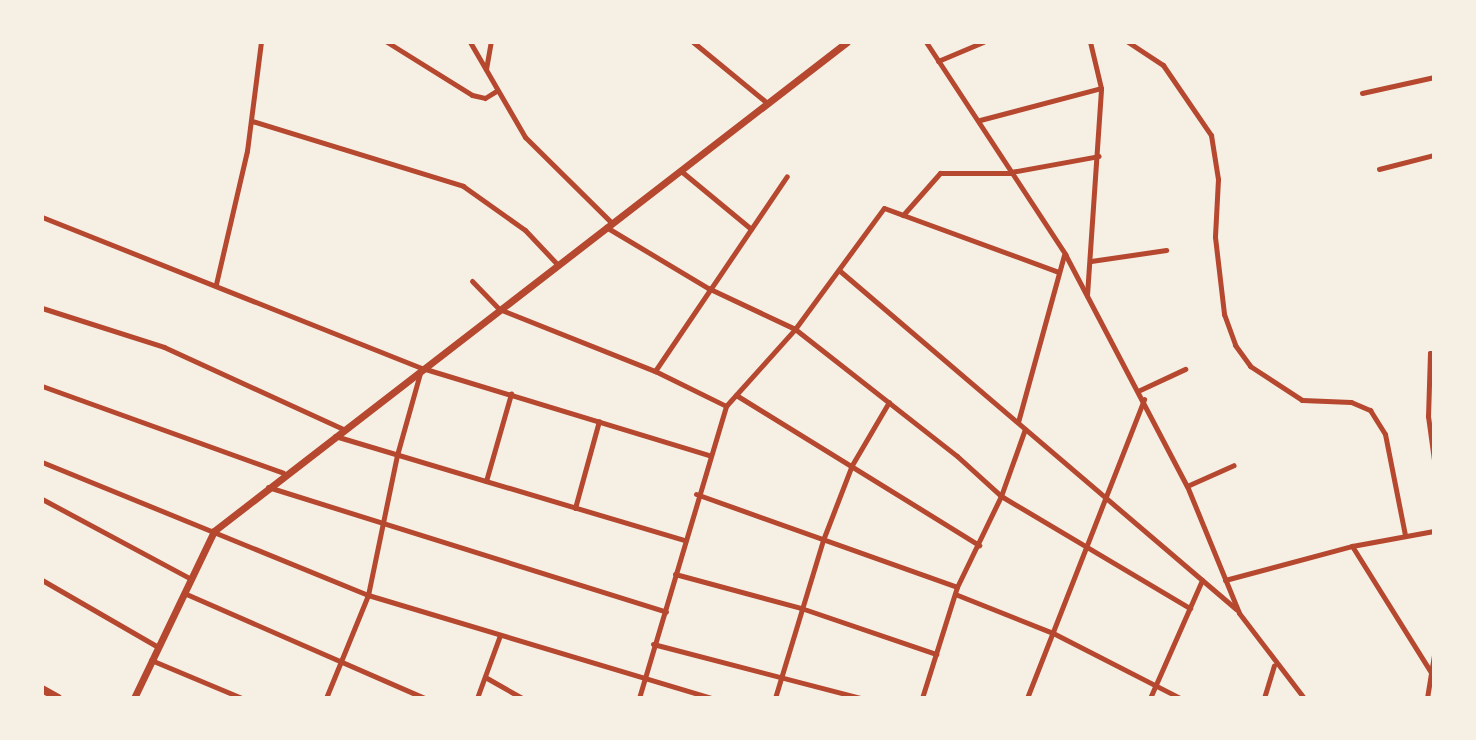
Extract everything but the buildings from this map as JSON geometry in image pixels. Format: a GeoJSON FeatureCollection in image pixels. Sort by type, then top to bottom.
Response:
{"type":"FeatureCollection","features":[{"type":"Feature","properties":{"kind":"main road"},"geometry":{"type":"LineString","coordinates":[[42,689],[58,698]]}},
{"type":"Feature","properties":{"kind":"street"},"geometry":{"type":"LineString","coordinates":[[216,284],[252,121],[261,42]]}},
{"type":"Feature","properties":{"kind":"street"},"geometry":{"type":"LineString","coordinates":[[387,42],[472,95],[485,98],[496,91]]}},
{"type":"Feature","properties":{"kind":"street"},"geometry":{"type":"LineString","coordinates":[[470,42],[525,137],[608,224],[708,288],[795,329],[889,402],[1001,496],[1084,549],[1190,608]]}},
{"type":"Feature","properties":{"kind":"street"},"geometry":{"type":"LineString","coordinates":[[485,70],[491,42]]}},
{"type":"Feature","properties":{"kind":"street"},"geometry":{"type":"LineString","coordinates":[[693,42],[766,102]]}},
{"type":"Feature","properties":{"kind":"street"},"geometry":{"type":"LineString","coordinates":[[134,698],[214,531],[283,473],[847,42]]}},
{"type":"Feature","properties":{"kind":"street"},"geometry":{"type":"LineString","coordinates":[[926,42],[1065,254],[1140,390],[1187,486],[1239,613],[1274,664],[1304,698]]}},
{"type":"Feature","properties":{"kind":"street"},"geometry":{"type":"LineString","coordinates":[[938,61],[983,42]]}},
{"type":"Feature","properties":{"kind":"street"},"geometry":{"type":"LineString","coordinates":[[1087,296],[1099,156],[1101,88],[1090,42]]}},
{"type":"Feature","properties":{"kind":"street"},"geometry":{"type":"LineString","coordinates":[[1128,42],[1156,57],[1211,135],[1218,179],[1215,237],[1224,314],[1235,345],[1250,366],[1302,400],[1351,402],[1370,410],[1385,434],[1405,535]]}},
{"type":"Feature","properties":{"kind":"street"},"geometry":{"type":"LineString","coordinates":[[1362,93],[1434,77]]}},
{"type":"Feature","properties":{"kind":"street"},"geometry":{"type":"LineString","coordinates":[[980,120],[1101,88]]}},
{"type":"Feature","properties":{"kind":"street"},"geometry":{"type":"LineString","coordinates":[[252,121],[463,186],[525,230],[557,264]]}},
{"type":"Feature","properties":{"kind":"street"},"geometry":{"type":"LineString","coordinates":[[1379,169],[1434,155]]}},
{"type":"Feature","properties":{"kind":"street"},"geometry":{"type":"LineString","coordinates":[[903,215],[940,173],[1011,172],[1099,156]]}},
{"type":"Feature","properties":{"kind":"street"},"geometry":{"type":"LineString","coordinates":[[679,169],[751,229]]}},
{"type":"Feature","properties":{"kind":"street"},"geometry":{"type":"LineString","coordinates":[[655,371],[708,288],[787,176]]}},
{"type":"Feature","properties":{"kind":"street"},"geometry":{"type":"LineString","coordinates":[[639,698],[653,644],[666,612],[696,494],[726,406],[795,329],[884,208],[1059,272]]}},
{"type":"Feature","properties":{"kind":"street"},"geometry":{"type":"LineString","coordinates":[[42,217],[422,368],[708,455]]}},
{"type":"Feature","properties":{"kind":"street"},"geometry":{"type":"LineString","coordinates":[[1091,261],[1166,250]]}},
{"type":"Feature","properties":{"kind":"street"},"geometry":{"type":"LineString","coordinates":[[1018,422],[1065,254]]}},
{"type":"Feature","properties":{"kind":"street"},"geometry":{"type":"LineString","coordinates":[[840,271],[1239,613]]}},
{"type":"Feature","properties":{"kind":"street"},"geometry":{"type":"LineString","coordinates":[[472,281],[499,309],[655,371],[726,406]]}},
{"type":"Feature","properties":{"kind":"street"},"geometry":{"type":"LineString","coordinates":[[42,308],[164,347],[343,429]]}},
{"type":"Feature","properties":{"kind":"street"},"geometry":{"type":"LineString","coordinates":[[1434,353],[1430,353],[1428,416],[1434,460]]}},
{"type":"Feature","properties":{"kind":"street"},"geometry":{"type":"LineString","coordinates":[[326,698],[368,595],[397,455],[422,368]]}},
{"type":"Feature","properties":{"kind":"street"},"geometry":{"type":"LineString","coordinates":[[1140,390],[1185,369]]}},
{"type":"Feature","properties":{"kind":"street"},"geometry":{"type":"LineString","coordinates":[[42,386],[283,473]]}},
{"type":"Feature","properties":{"kind":"street"},"geometry":{"type":"LineString","coordinates":[[486,481],[511,394]]}},
{"type":"Feature","properties":{"kind":"street"},"geometry":{"type":"LineString","coordinates":[[736,395],[979,545]]}},
{"type":"Feature","properties":{"kind":"street"},"geometry":{"type":"LineString","coordinates":[[1027,698],[1144,399]]}},
{"type":"Feature","properties":{"kind":"street"},"geometry":{"type":"LineString","coordinates":[[775,698],[823,540],[852,465],[889,402]]}},
{"type":"Feature","properties":{"kind":"street"},"geometry":{"type":"LineString","coordinates":[[575,508],[599,421]]}},
{"type":"Feature","properties":{"kind":"street"},"geometry":{"type":"LineString","coordinates":[[922,698],[956,591],[1001,496],[1025,429]]}},
{"type":"Feature","properties":{"kind":"street"},"geometry":{"type":"LineString","coordinates":[[334,435],[683,540]]}},
{"type":"Feature","properties":{"kind":"street"},"geometry":{"type":"LineString","coordinates":[[42,462],[368,595],[712,698]]}},
{"type":"Feature","properties":{"kind":"street"},"geometry":{"type":"LineString","coordinates":[[1187,486],[1234,465]]}},
{"type":"Feature","properties":{"kind":"street"},"geometry":{"type":"LineString","coordinates":[[267,487],[382,527],[666,612]]}},
{"type":"Feature","properties":{"kind":"street"},"geometry":{"type":"LineString","coordinates":[[696,494],[956,591],[1053,633],[1180,698]]}},
{"type":"Feature","properties":{"kind":"street"},"geometry":{"type":"LineString","coordinates":[[42,499],[191,579]]}},
{"type":"Feature","properties":{"kind":"street"},"geometry":{"type":"LineString","coordinates":[[1225,580],[1352,546],[1434,531]]}},
{"type":"Feature","properties":{"kind":"street"},"geometry":{"type":"LineString","coordinates":[[1352,546],[1433,674]]}},
{"type":"Feature","properties":{"kind":"street"},"geometry":{"type":"LineString","coordinates":[[675,574],[801,608],[936,654]]}},
{"type":"Feature","properties":{"kind":"street"},"geometry":{"type":"LineString","coordinates":[[42,580],[158,647]]}},
{"type":"Feature","properties":{"kind":"street"},"geometry":{"type":"LineString","coordinates":[[1150,698],[1202,580]]}},
{"type":"Feature","properties":{"kind":"street"},"geometry":{"type":"LineString","coordinates":[[184,593],[424,698]]}},
{"type":"Feature","properties":{"kind":"street"},"geometry":{"type":"LineString","coordinates":[[477,698],[500,635]]}},
{"type":"Feature","properties":{"kind":"street"},"geometry":{"type":"LineString","coordinates":[[653,644],[860,698]]}},
{"type":"Feature","properties":{"kind":"street"},"geometry":{"type":"LineString","coordinates":[[1427,698],[1434,655]]}},
{"type":"Feature","properties":{"kind":"street"},"geometry":{"type":"LineString","coordinates":[[151,660],[242,698]]}},
{"type":"Feature","properties":{"kind":"street"},"geometry":{"type":"LineString","coordinates":[[1264,698],[1274,664]]}},
{"type":"Feature","properties":{"kind":"street"},"geometry":{"type":"LineString","coordinates":[[485,677],[522,698]]}}]}
